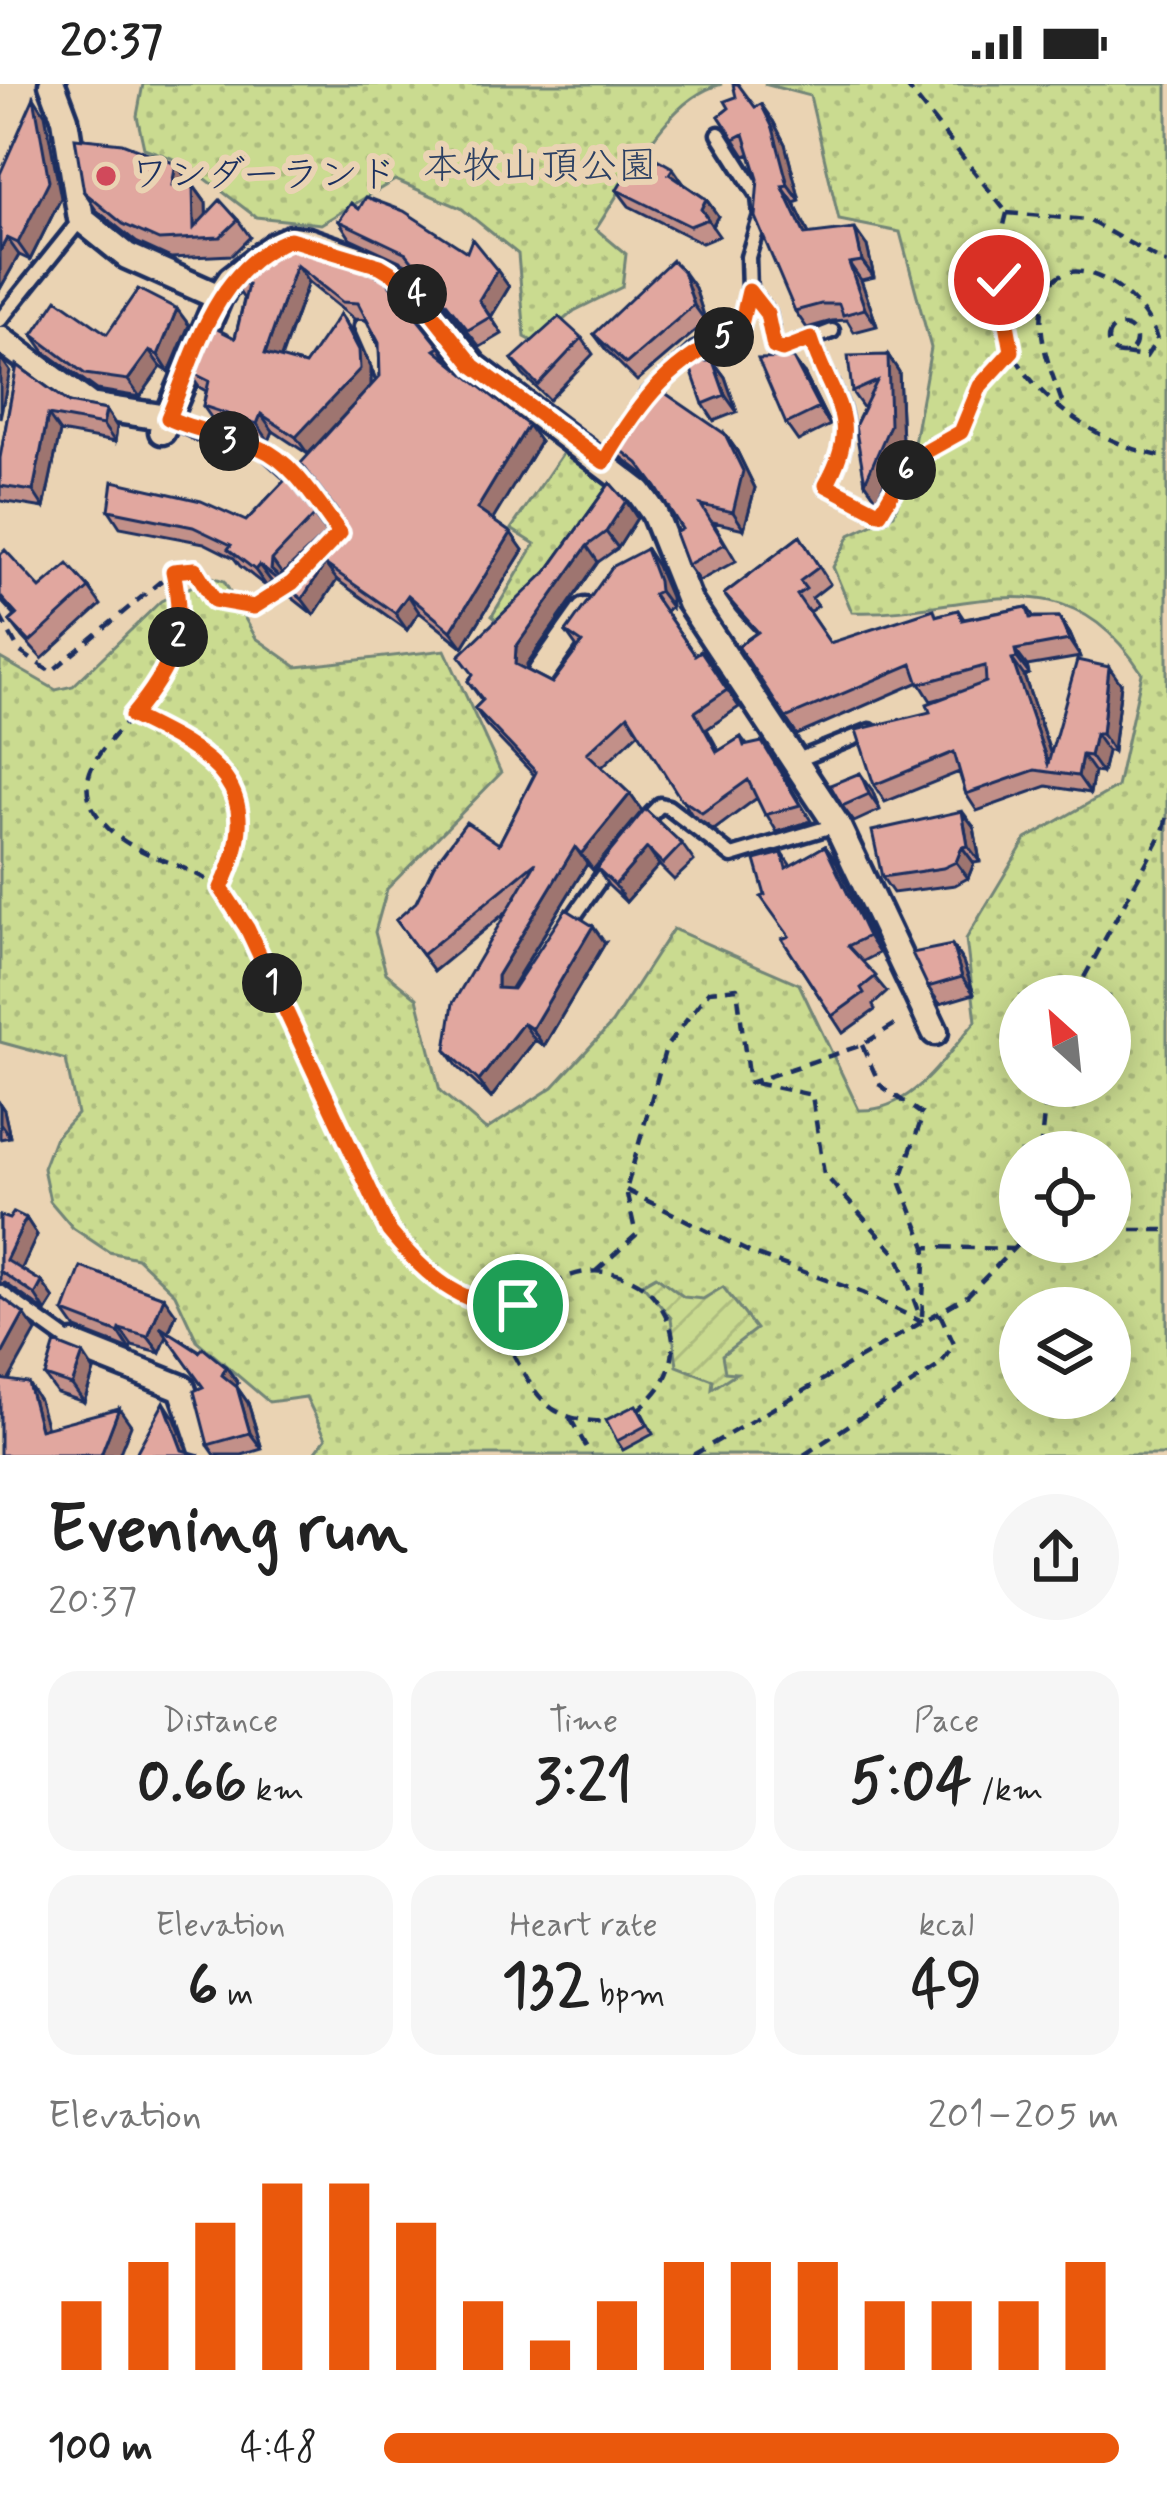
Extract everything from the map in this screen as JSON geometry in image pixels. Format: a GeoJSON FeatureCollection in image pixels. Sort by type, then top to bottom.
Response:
{"type":"FeatureCollection","features":[{"type":"Feature","properties":{"kind":"street"},"geometry":{"type":"LineString","coordinates":[[52,84],[71,144],[81,219],[127,256],[219,297]]}},
{"type":"Feature","properties":{"kind":"street"},"geometry":{"type":"LineString","coordinates":[[0,339],[21,366],[90,406],[165,425],[219,297],[253,260],[290,239],[380,266],[408,283],[474,366],[609,454],[654,513],[653,545],[837,825],[935,1032]]}},
{"type":"Feature","properties":{"kind":"street"},"geometry":{"type":"LineString","coordinates":[[541,674],[600,589]]}},
{"type":"Feature","properties":{"kind":"street"},"geometry":{"type":"LineString","coordinates":[[74,1346],[182,1388],[205,1455]]}},
{"type":"Feature","properties":{"kind":"lane"},"geometry":{"type":"LineString","coordinates":[[632,415],[695,350],[740,329],[760,197],[719,134]]}},
{"type":"Feature","properties":{"kind":"lane"},"geometry":{"type":"LineString","coordinates":[[0,320],[81,219]]}},
{"type":"Feature","properties":{"kind":"lane"},"geometry":{"type":"LineString","coordinates":[[749,291],[767,314],[774,347],[782,350],[832,331]]}},
{"type":"Feature","properties":{"kind":"lane"},"geometry":{"type":"LineString","coordinates":[[361,326],[381,364],[382,390]]}},
{"type":"Feature","properties":{"kind":"lane"},"geometry":{"type":"LineString","coordinates":[[811,339],[820,367],[838,390],[846,429],[842,457],[826,485],[880,513]]}},
{"type":"Feature","properties":{"kind":"lane"},"geometry":{"type":"LineString","coordinates":[[165,425],[263,448],[298,480],[340,533],[324,550]]}},
{"type":"Feature","properties":{"kind":"lane"},"geometry":{"type":"LineString","coordinates":[[298,480],[312,465]]}},
{"type":"Feature","properties":{"kind":"lane"},"geometry":{"type":"LineString","coordinates":[[795,761],[881,727]]}},
{"type":"Feature","properties":{"kind":"lane"},"geometry":{"type":"LineString","coordinates":[[630,838],[660,805],[732,856],[837,825]]}},
{"type":"Feature","properties":{"kind":"lane"},"geometry":{"type":"LineString","coordinates":[[553,947],[619,854]]}},
{"type":"Feature","properties":{"kind":"lane"},"geometry":{"type":"LineString","coordinates":[[0,1292],[74,1346]]}},
{"type":"Feature","properties":{"kind":"path"},"geometry":{"type":"LineString","coordinates":[[905,84],[1007,213],[999,280],[1012,351],[1064,407],[1097,434],[1167,458]]}},
{"type":"Feature","properties":{"kind":"path"},"geometry":{"type":"LineString","coordinates":[[1007,213],[1088,220],[1167,264]]}},
{"type":"Feature","properties":{"kind":"path"},"geometry":{"type":"LineString","coordinates":[[1064,407],[1041,324],[1045,296],[1056,280],[1077,272],[1096,276],[1136,299],[1157,340],[1146,357],[1124,354],[1111,349],[1108,340],[1121,326],[1136,335],[1136,345],[1124,354]]}},
{"type":"Feature","properties":{"kind":"path"},"geometry":{"type":"LineString","coordinates":[[880,513],[904,472],[927,451],[961,432],[980,386],[1012,351]]}},
{"type":"Feature","properties":{"kind":"path"},"geometry":{"type":"LineString","coordinates":[[0,616],[19,651],[51,671],[173,571],[195,569],[214,600],[254,607],[292,583]]}},
{"type":"Feature","properties":{"kind":"path"},"geometry":{"type":"LineString","coordinates":[[173,571],[182,628],[158,684],[90,769],[86,794],[94,811],[122,843],[201,873],[221,888],[247,928],[389,1231],[415,1262],[474,1304],[501,1334],[535,1390],[568,1415],[591,1455]]}},
{"type":"Feature","properties":{"kind":"path"},"geometry":{"type":"LineString","coordinates":[[132,716],[196,746],[222,769],[238,826],[236,853],[221,888]]}},
{"type":"Feature","properties":{"kind":"path"},"geometry":{"type":"LineString","coordinates":[[1086,975],[1165,831],[1167,816]]}},
{"type":"Feature","properties":{"kind":"path"},"geometry":{"type":"LineString","coordinates":[[596,1271],[636,1235],[626,1190],[666,1047],[709,991],[737,988],[750,1082]]}},
{"type":"Feature","properties":{"kind":"path"},"geometry":{"type":"LineString","coordinates":[[750,1082],[862,1045],[924,1007]]}},
{"type":"Feature","properties":{"kind":"path"},"geometry":{"type":"LineString","coordinates":[[862,1045],[880,1085],[923,1114],[900,1181],[926,1247],[922,1322]]}},
{"type":"Feature","properties":{"kind":"path"},"geometry":{"type":"LineString","coordinates":[[750,1082],[812,1094],[824,1174],[898,1256],[922,1322]]}},
{"type":"Feature","properties":{"kind":"path"},"geometry":{"type":"LineString","coordinates":[[626,1190],[751,1253],[863,1293],[922,1322]]}},
{"type":"Feature","properties":{"kind":"path"},"geometry":{"type":"LineString","coordinates":[[1131,1230],[1167,1230]]}},
{"type":"Feature","properties":{"kind":"path"},"geometry":{"type":"LineString","coordinates":[[926,1247],[999,1245]]}},
{"type":"Feature","properties":{"kind":"path"},"geometry":{"type":"LineString","coordinates":[[693,1455],[967,1296],[1001,1263]]}},
{"type":"Feature","properties":{"kind":"path"},"geometry":{"type":"LineString","coordinates":[[474,1304],[518,1305],[568,1276],[596,1271],[630,1277],[652,1293],[669,1319],[674,1345],[669,1372],[655,1396],[633,1414],[609,1422],[568,1415]]}},
{"type":"Feature","properties":{"kind":"path"},"geometry":{"type":"LineString","coordinates":[[804,1455],[940,1365],[954,1344],[939,1312]]}},
{"type":"Feature","properties":{"kind":"green space","name":"本牧山頂公園"},"geometry":{"type":"Polygon","coordinates":[[[143,84],[722,84],[701,92],[665,124],[596,229],[626,254],[622,287],[574,311],[536,343],[525,337],[518,254],[461,208],[395,180],[321,224],[256,217],[185,163],[144,148],[137,116],[143,84]]]}},
{"type":"Feature","properties":{"kind":"green space"},"geometry":{"type":"Polygon","coordinates":[[[764,84],[1167,84],[1167,1455],[313,1455],[326,1438],[306,1397],[269,1402],[197,1341],[175,1294],[137,1258],[109,1252],[73,1228],[50,1201],[43,1168],[54,1139],[77,1114],[66,1060],[0,1042],[0,658],[56,690],[73,686],[161,601],[212,577],[224,581],[256,638],[297,667],[445,650],[501,773],[387,889],[375,932],[386,973],[417,998],[440,1091],[486,1130],[553,1087],[612,1023],[673,929],[799,984],[859,1110],[895,1102],[939,1066],[976,1021],[966,939],[1026,839],[1117,787],[1142,673],[1111,635],[1079,611],[1045,600],[1010,598],[852,612],[833,567],[850,535],[894,514],[909,471],[931,348],[900,232],[839,220],[810,96],[764,84]]]}},
{"type":"Feature","properties":{"kind":"green space"},"geometry":{"type":"Polygon","coordinates":[[[565,450],[618,491],[547,589],[506,627],[492,616],[535,544],[511,529],[565,450]]]}},
{"type":"Feature","properties":{"kind":"green space"},"geometry":{"type":"Polygon","coordinates":[[[656,1276],[684,1297],[703,1299],[723,1287],[756,1329],[722,1355],[725,1372],[736,1373],[712,1389],[713,1380],[677,1366],[671,1318],[642,1284],[656,1276]]]}},
{"type":"Feature","properties":{"kind":"building"},"geometry":{"type":"Polygon","coordinates":[[[733,84],[738,84],[755,107],[761,104],[773,128],[788,185],[782,186],[805,235],[855,229],[862,261],[849,263],[865,309],[843,315],[839,304],[821,304],[795,311],[755,217],[758,179],[744,134],[734,139],[719,116],[729,108],[725,101],[736,97],[733,84]]]}},
{"type":"Feature","properties":{"kind":"building"},"geometry":{"type":"Polygon","coordinates":[[[34,97],[49,181],[18,243],[7,238],[0,251],[0,174],[34,97]]]}},
{"type":"Feature","properties":{"kind":"building"},"geometry":{"type":"Polygon","coordinates":[[[75,138],[122,143],[176,164],[172,185],[193,185],[194,228],[220,200],[238,220],[220,237],[159,240],[123,224],[84,192],[75,138]]]}},
{"type":"Feature","properties":{"kind":"building"},"geometry":{"type":"Polygon","coordinates":[[[641,150],[673,168],[669,174],[706,199],[701,209],[708,219],[690,226],[617,190],[641,150]]]}},
{"type":"Feature","properties":{"kind":"building"},"geometry":{"type":"Polygon","coordinates":[[[366,197],[404,211],[467,252],[472,239],[497,270],[479,300],[490,317],[468,330],[406,253],[339,221],[351,203],[359,209],[366,197]]]}},
{"type":"Feature","properties":{"kind":"building"},"geometry":{"type":"Polygon","coordinates":[[[278,240],[299,243],[385,279],[440,347],[435,350],[528,425],[477,509],[511,533],[451,631],[408,595],[395,613],[325,564],[302,599],[259,565],[255,570],[228,549],[231,545],[193,527],[109,510],[113,481],[201,501],[246,521],[287,478],[315,515],[272,560],[271,570],[279,577],[336,524],[337,511],[301,463],[380,376],[379,343],[358,303],[342,302],[296,265],[265,354],[305,365],[340,314],[359,350],[360,369],[296,437],[261,414],[257,424],[203,406],[209,381],[187,370],[207,324],[235,338],[248,285],[234,284],[236,271],[278,240]]]}},
{"type":"Feature","properties":{"kind":"building"},"geometry":{"type":"Polygon","coordinates":[[[672,260],[683,271],[694,305],[626,364],[594,334],[672,260]]]}},
{"type":"Feature","properties":{"kind":"building"},"geometry":{"type":"Polygon","coordinates":[[[138,289],[177,309],[158,355],[149,351],[128,380],[85,374],[33,335],[57,299],[107,334],[138,289]]]}},
{"type":"Feature","properties":{"kind":"building"},"geometry":{"type":"Polygon","coordinates":[[[559,317],[582,338],[538,385],[512,359],[559,317]]]}},
{"type":"Feature","properties":{"kind":"building"},"geometry":{"type":"Polygon","coordinates":[[[888,355],[890,425],[865,482],[855,426],[877,381],[852,392],[848,356],[888,355]]]}},
{"type":"Feature","properties":{"kind":"building"},"geometry":{"type":"Polygon","coordinates":[[[793,358],[819,408],[786,424],[758,359],[793,358]]]}},
{"type":"Feature","properties":{"kind":"building"},"geometry":{"type":"Polygon","coordinates":[[[688,361],[713,361],[725,395],[703,404],[688,361]]]}},
{"type":"Feature","properties":{"kind":"building"},"geometry":{"type":"Polygon","coordinates":[[[17,365],[69,403],[106,410],[103,425],[48,415],[33,491],[0,486],[0,458],[17,365]]]}},
{"type":"Feature","properties":{"kind":"building"},"geometry":{"type":"Polygon","coordinates":[[[649,382],[725,434],[743,471],[733,512],[701,505],[725,544],[687,565],[675,533],[682,529],[656,487],[638,463],[608,440],[649,382]]]}},
{"type":"Feature","properties":{"kind":"building"},"geometry":{"type":"Polygon","coordinates":[[[610,483],[626,501],[606,532],[587,546],[516,647],[515,664],[552,683],[582,643],[566,632],[612,567],[646,549],[658,581],[659,591],[653,594],[695,655],[701,651],[727,690],[695,712],[717,752],[741,737],[744,746],[762,742],[800,805],[765,815],[748,780],[702,813],[680,798],[628,715],[587,753],[630,794],[581,854],[575,847],[497,976],[497,988],[513,989],[566,909],[593,926],[532,1029],[523,1023],[479,1081],[446,1050],[453,1003],[536,862],[422,955],[396,920],[416,902],[434,865],[466,822],[499,844],[536,772],[475,708],[483,700],[468,681],[473,674],[459,656],[547,571],[610,483]]]}},
{"type":"Feature","properties":{"kind":"building"},"geometry":{"type":"Polygon","coordinates":[[[800,536],[819,567],[800,581],[806,589],[797,595],[830,643],[934,609],[936,616],[958,610],[962,620],[1027,607],[1030,618],[1059,617],[1069,640],[1015,650],[1017,658],[1012,659],[1048,764],[1077,660],[1109,667],[1102,734],[1095,734],[1090,756],[1082,755],[1078,776],[1035,770],[966,794],[954,752],[874,785],[856,730],[930,712],[927,704],[986,682],[985,666],[919,684],[912,664],[786,718],[738,646],[758,632],[724,594],[800,536]]]}},
{"type":"Feature","properties":{"kind":"building"},"geometry":{"type":"Polygon","coordinates":[[[5,550],[40,588],[68,564],[89,588],[30,642],[10,621],[17,615],[0,596],[0,555],[5,550]]]}},
{"type":"Feature","properties":{"kind":"building"},"geometry":{"type":"Polygon","coordinates":[[[860,773],[869,794],[842,806],[830,785],[860,773]]]}},
{"type":"Feature","properties":{"kind":"building"},"geometry":{"type":"Polygon","coordinates":[[[645,809],[682,844],[663,864],[647,848],[615,885],[597,868],[645,809]]]}},
{"type":"Feature","properties":{"kind":"building"},"geometry":{"type":"Polygon","coordinates":[[[962,811],[968,846],[962,847],[956,862],[882,877],[872,831],[962,811]]]}},
{"type":"Feature","properties":{"kind":"building"},"geometry":{"type":"Polygon","coordinates":[[[825,846],[868,936],[848,946],[876,976],[861,988],[864,993],[832,1016],[782,939],[789,936],[761,897],[765,895],[755,860],[782,853],[786,868],[825,846]]]}},
{"type":"Feature","properties":{"kind":"building"},"geometry":{"type":"Polygon","coordinates":[[[952,945],[962,977],[928,987],[912,953],[952,945]]]}},
{"type":"Feature","properties":{"kind":"building"},"geometry":{"type":"Polygon","coordinates":[[[14,1212],[26,1218],[6,1260],[42,1282],[35,1295],[0,1271],[0,1216],[9,1219],[14,1212]]]}},
{"type":"Feature","properties":{"kind":"building"},"geometry":{"type":"Polygon","coordinates":[[[81,1267],[164,1297],[148,1337],[120,1329],[119,1333],[64,1312],[81,1267]]]}},
{"type":"Feature","properties":{"kind":"building"},"geometry":{"type":"Polygon","coordinates":[[[0,1296],[24,1314],[0,1358],[0,1296]]]}},
{"type":"Feature","properties":{"kind":"building"},"geometry":{"type":"Polygon","coordinates":[[[160,1327],[199,1352],[203,1348],[226,1367],[222,1375],[237,1387],[250,1433],[208,1445],[194,1391],[203,1387],[160,1327]]]}},
{"type":"Feature","properties":{"kind":"building"},"geometry":{"type":"Polygon","coordinates":[[[55,1343],[83,1354],[72,1385],[45,1376],[55,1343]]]}},
{"type":"Feature","properties":{"kind":"building"},"geometry":{"type":"Polygon","coordinates":[[[0,1379],[28,1383],[40,1429],[119,1408],[101,1455],[0,1455],[0,1379]]]}},
{"type":"Feature","properties":{"kind":"building"},"geometry":{"type":"Polygon","coordinates":[[[164,1402],[182,1450],[200,1455],[135,1455],[164,1402]]]}},
{"type":"Feature","properties":{"kind":"building"},"geometry":{"type":"Polygon","coordinates":[[[636,1405],[647,1425],[617,1441],[606,1420],[636,1405]]]}},
{"type":"Feature","properties":{"kind":"place","name":"ワンダーランド"},"geometry":{"type":"Point","coordinates":[106,176]}},
{"type":"Feature","properties":{"kind":"route"},"geometry":{"type":"LineString","coordinates":[[518,1305],[474,1304],[415,1262],[389,1231],[364,1187],[247,928],[221,888],[236,853],[238,826],[222,769],[196,746],[132,716],[158,684],[182,628],[173,571],[195,569],[214,600],[254,607],[292,583],[340,533],[298,480],[263,448],[206,436],[168,418],[219,297],[253,260],[290,239],[380,266],[408,283],[474,366],[604,462],[660,380],[695,350],[740,329],[749,291],[760,299],[767,314],[774,347],[782,350],[811,339],[820,367],[838,390],[846,429],[842,457],[826,485],[880,513],[904,472],[927,451],[961,432],[980,386],[1012,351],[1001,311],[999,280]]}}]}
